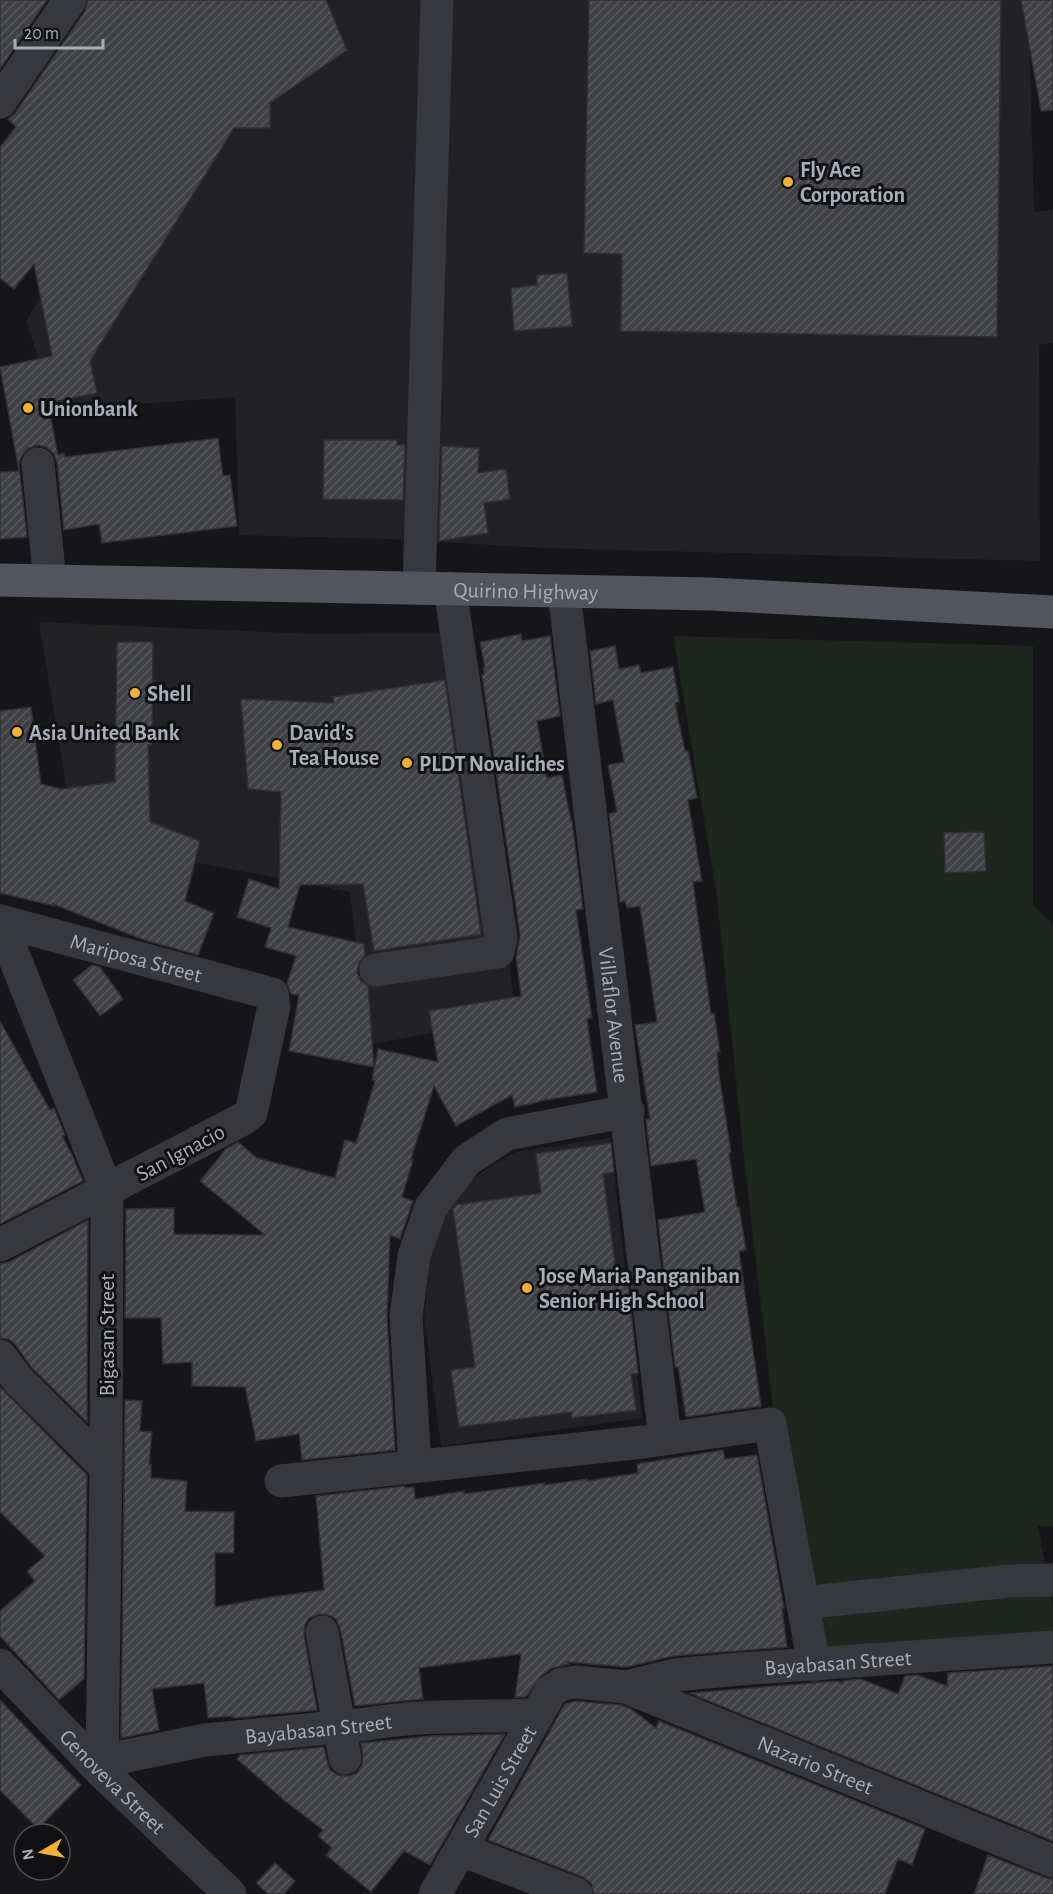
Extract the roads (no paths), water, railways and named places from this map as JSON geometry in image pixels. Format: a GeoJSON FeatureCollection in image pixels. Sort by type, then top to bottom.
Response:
{"type":"FeatureCollection","features":[{"type":"Feature","properties":{"kind":"main road","name":"Quirino Highway"},"geometry":{"type":"LineString","coordinates":[[0,580],[710,594],[1053,612]]}},
{"type":"Feature","properties":{"kind":"street"},"geometry":{"type":"LineString","coordinates":[[0,102],[70,0]]}},
{"type":"Feature","properties":{"kind":"street"},"geometry":{"type":"LineString","coordinates":[[376,970],[498,952],[501,938],[435,588],[437,0]]}},
{"type":"Feature","properties":{"kind":"street"},"geometry":{"type":"LineString","coordinates":[[38,464],[50,581]]}},
{"type":"Feature","properties":{"kind":"street","name":"Villaflor Avenue"},"geometry":{"type":"LineString","coordinates":[[564,592],[628,1111],[665,1438]]}},
{"type":"Feature","properties":{"kind":"street","name":"Mariposa Street"},"geometry":{"type":"LineString","coordinates":[[0,921],[272,994]]}},
{"type":"Feature","properties":{"kind":"street","name":"Bigasan Street"},"geometry":{"type":"LineString","coordinates":[[0,921],[106,1191],[106,1467],[101,1765]]}},
{"type":"Feature","properties":{"kind":"street","name":"San Ignacio"},"geometry":{"type":"LineString","coordinates":[[0,1245],[251,1113],[274,1006],[272,994]]}},
{"type":"Feature","properties":{"kind":"street"},"geometry":{"type":"LineString","coordinates":[[415,1466],[406,1316],[414,1256],[431,1207],[467,1160],[507,1134],[628,1111]]}},
{"type":"Feature","properties":{"kind":"street"},"geometry":{"type":"LineString","coordinates":[[2,1363],[106,1467]]}},
{"type":"Feature","properties":{"kind":"street"},"geometry":{"type":"LineString","coordinates":[[281,1481],[770,1424],[814,1665]]}},
{"type":"Feature","properties":{"kind":"street"},"geometry":{"type":"LineString","coordinates":[[802,1603],[997,1582],[1053,1580]]}},
{"type":"Feature","properties":{"kind":"street"},"geometry":{"type":"LineString","coordinates":[[322,1632],[342,1742]]}},
{"type":"Feature","properties":{"kind":"street","name":"Bayabasan Street"},"geometry":{"type":"LineString","coordinates":[[626,1687],[675,1675],[1053,1647]]}},
{"type":"Feature","properties":{"kind":"street","name":"Genoveva Street"},"geometry":{"type":"LineString","coordinates":[[0,1665],[230,1894]]}},
{"type":"Feature","properties":{"kind":"street","name":"Nazario Street"},"geometry":{"type":"LineString","coordinates":[[576,1682],[626,1687],[1053,1861]]}},
{"type":"Feature","properties":{"kind":"street","name":"San Luis Street"},"geometry":{"type":"LineString","coordinates":[[443,1892],[462,1850],[551,1691],[562,1684],[576,1682]]}},
{"type":"Feature","properties":{"kind":"street","name":"Bayabasan Street"},"geometry":{"type":"LineString","coordinates":[[101,1765],[205,1740],[342,1742],[418,1718],[537,1715]]}},
{"type":"Feature","properties":{"kind":"street"},"geometry":{"type":"LineString","coordinates":[[462,1850],[576,1894]]}},
{"type":"Feature","properties":{"kind":"place","name":"Fly Ace Corporation"},"geometry":{"type":"Point","coordinates":[788,182]}},
{"type":"Feature","properties":{"kind":"place","name":"Unionbank"},"geometry":{"type":"Point","coordinates":[28,408]}},
{"type":"Feature","properties":{"kind":"place","name":"Shell"},"geometry":{"type":"Point","coordinates":[135,693]}},
{"type":"Feature","properties":{"kind":"place","name":"Asia United Bank"},"geometry":{"type":"Point","coordinates":[17,732]}},
{"type":"Feature","properties":{"kind":"place","name":"David's Tea House"},"geometry":{"type":"Point","coordinates":[277,745]}},
{"type":"Feature","properties":{"kind":"place","name":"PLDT Novaliches"},"geometry":{"type":"Point","coordinates":[407,763]}},
{"type":"Feature","properties":{"kind":"place","name":"Jose Maria Panganiban Senior High School"},"geometry":{"type":"Point","coordinates":[527,1288]}}]}
